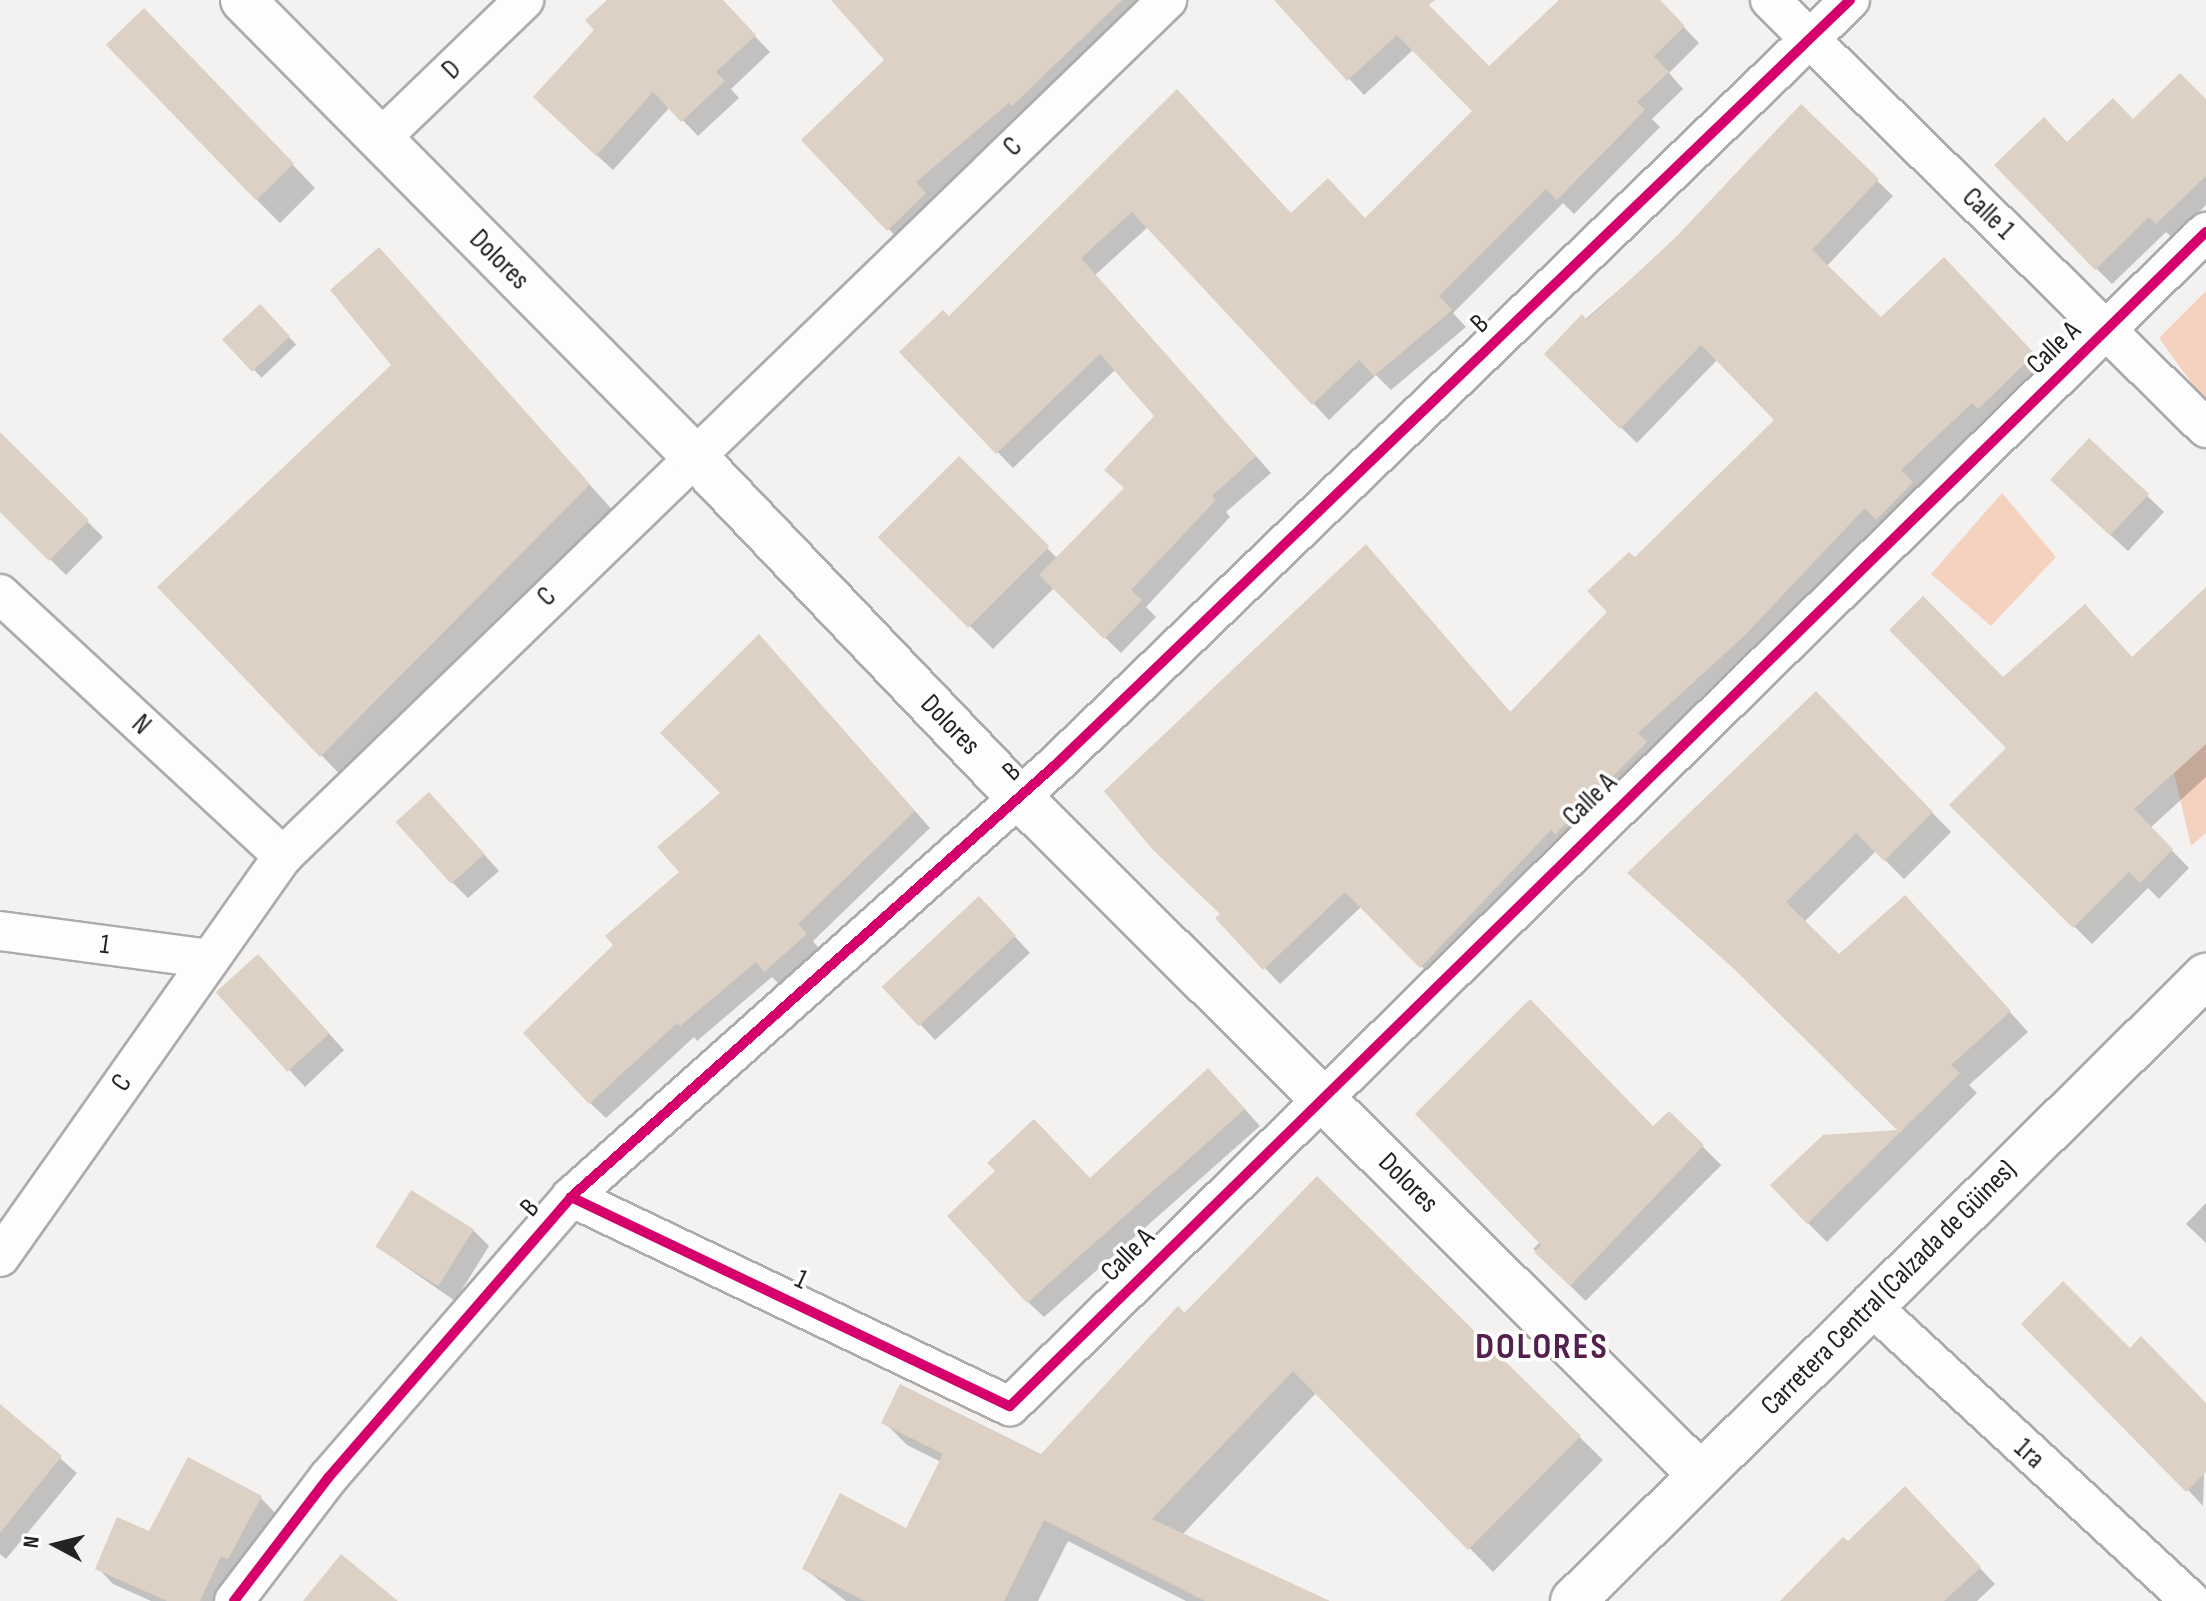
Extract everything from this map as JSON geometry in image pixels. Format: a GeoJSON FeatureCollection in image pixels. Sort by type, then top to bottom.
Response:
{"type":"FeatureCollection","features":[{"type":"Feature","properties":{"kind":"street","name":"Dolores"},"geometry":{"type":"LineString","coordinates":[[243,0],[693,455],[1020,798],[1701,1475]]}},
{"type":"Feature","properties":{"kind":"street","name":"D"},"geometry":{"type":"LineString","coordinates":[[379,140],[524,0]]}},
{"type":"Feature","properties":{"kind":"street","name":"C"},"geometry":{"type":"LineString","coordinates":[[0,1257],[283,856],[693,455],[1167,0]]}},
{"type":"Feature","properties":{"kind":"street","name":"Calle 1"},"geometry":{"type":"LineString","coordinates":[[1770,0],[1809,42],[2206,428]]}},
{"type":"Feature","properties":{"kind":"street","name":"B"},"geometry":{"type":"LineString","coordinates":[[234,1601],[328,1478],[571,1197],[1020,798],[1850,0]]}},
{"type":"Feature","properties":{"kind":"street","name":"Calle A"},"geometry":{"type":"LineString","coordinates":[[1010,1406],[2206,232]]}},
{"type":"Feature","properties":{"kind":"street","name":"N"},"geometry":{"type":"LineString","coordinates":[[0,594],[283,856]]}},
{"type":"Feature","properties":{"kind":"street","name":"1"},"geometry":{"type":"LineString","coordinates":[[0,931],[210,959]]}},
{"type":"Feature","properties":{"kind":"street","name":"Carretera Central (Calzada de Güines)"},"geometry":{"type":"LineString","coordinates":[[1573,1601],[1869,1304],[2206,976]]}},
{"type":"Feature","properties":{"kind":"street","name":"1"},"geometry":{"type":"LineString","coordinates":[[571,1197],[1010,1406]]}},
{"type":"Feature","properties":{"kind":"street","name":"1ra"},"geometry":{"type":"LineString","coordinates":[[1869,1304],[1913,1350],[2191,1601]]}},
{"type":"Feature","properties":{"kind":"street"},"geometry":{"type":"LineString","coordinates":[[1617,1601],[1636,1538]]}},
{"type":"Feature","properties":{"kind":"shaded area"},"geometry":{"type":"Polygon","coordinates":[[[2206,291],[2206,403],[2159,338],[2206,291]]]}},
{"type":"Feature","properties":{"kind":"shaded area"},"geometry":{"type":"Polygon","coordinates":[[[2002,493],[2056,557],[1991,626],[1931,574],[2002,493]]]}},
{"type":"Feature","properties":{"kind":"shaded area"},"geometry":{"type":"Polygon","coordinates":[[[2206,744],[2206,833],[2191,846],[2174,773],[2206,744]]]}},
{"type":"Feature","properties":{"kind":"building"},"geometry":{"type":"Polygon","coordinates":[[[607,0],[723,0],[756,35],[716,72],[725,81],[681,122],[653,92],[596,156],[533,97],[594,30],[585,20],[607,0]]]}},
{"type":"Feature","properties":{"kind":"building"},"geometry":{"type":"Polygon","coordinates":[[[831,0],[1122,0],[1012,106],[1009,103],[916,182],[926,193],[887,231],[801,140],[884,60],[831,0]]]}},
{"type":"Feature","properties":{"kind":"building"},"geometry":{"type":"Polygon","coordinates":[[[1274,0],[1435,0],[1429,5],[1489,66],[1559,0],[1660,0],[1685,26],[1654,56],[1669,72],[1637,102],[1645,110],[1557,200],[1546,189],[1439,296],[1452,310],[1374,376],[1359,360],[1312,405],[1132,212],[1081,258],[1256,456],[1212,496],[1216,500],[1131,590],[1142,600],[1104,639],[1039,575],[1124,488],[1104,470],[1154,416],[1100,354],[996,454],[899,352],[943,310],[949,316],[1177,89],[1291,213],[1328,178],[1365,218],[1472,111],[1397,35],[1347,81],[1274,0]]]}},
{"type":"Feature","properties":{"kind":"building"},"geometry":{"type":"Polygon","coordinates":[[[144,8],[294,163],[256,200],[106,45],[144,8]]]}},
{"type":"Feature","properties":{"kind":"building"},"geometry":{"type":"Polygon","coordinates":[[[2180,73],[2206,99],[2206,176],[2156,224],[2149,217],[2095,270],[1994,165],[2044,117],[2067,142],[2113,98],[2133,119],[2180,73]]]}},
{"type":"Feature","properties":{"kind":"building"},"geometry":{"type":"Polygon","coordinates":[[[1801,104],[1879,179],[1812,250],[1881,317],[1944,257],[2035,354],[1978,409],[1972,403],[1901,470],[1913,482],[1876,520],[1865,508],[1744,636],[1638,733],[1647,742],[1555,835],[1551,830],[1420,968],[1345,892],[1263,970],[1215,918],[1220,914],[1152,849],[1104,791],[1366,544],[1510,712],[1607,612],[1587,591],[1629,552],[1635,557],[1774,420],[1701,345],[1620,429],[1544,354],[1582,314],[1587,320],[1677,236],[1801,104]]]}},
{"type":"Feature","properties":{"kind":"building"},"geometry":{"type":"Polygon","coordinates":[[[379,247],[590,484],[320,757],[157,587],[391,365],[330,290],[379,247]]]}},
{"type":"Feature","properties":{"kind":"building"},"geometry":{"type":"Polygon","coordinates":[[[260,304],[290,336],[252,372],[222,339],[260,304]]]}},
{"type":"Feature","properties":{"kind":"building"},"geometry":{"type":"Polygon","coordinates":[[[0,432],[89,520],[49,561],[0,512],[0,432]]]}},
{"type":"Feature","properties":{"kind":"building"},"geometry":{"type":"Polygon","coordinates":[[[2089,438],[2149,494],[2110,536],[2050,480],[2089,438]]]}},
{"type":"Feature","properties":{"kind":"building"},"geometry":{"type":"Polygon","coordinates":[[[959,456],[1050,547],[968,628],[878,537],[959,456]]]}},
{"type":"Feature","properties":{"kind":"building"},"geometry":{"type":"Polygon","coordinates":[[[2206,587],[2206,744],[2134,809],[2173,849],[2140,883],[2129,872],[2073,928],[1949,805],[2006,748],[1889,630],[1923,596],[2003,677],[2085,604],[2132,657],[2206,587]]]}},
{"type":"Feature","properties":{"kind":"building"},"geometry":{"type":"Polygon","coordinates":[[[759,634],[915,811],[798,924],[807,934],[764,972],[756,962],[680,1026],[677,1023],[589,1104],[523,1033],[613,945],[605,936],[679,872],[657,847],[720,793],[660,733],[759,634]]]}},
{"type":"Feature","properties":{"kind":"building"},"geometry":{"type":"Polygon","coordinates":[[[1816,691],[1933,812],[1884,861],[1856,833],[1786,902],[1839,954],[1905,895],[2011,1011],[1951,1065],[1960,1073],[1807,1224],[1770,1185],[1823,1135],[1897,1130],[1734,969],[1627,873],[1816,691]]]}},
{"type":"Feature","properties":{"kind":"building"},"geometry":{"type":"Polygon","coordinates":[[[429,792],[485,854],[451,884],[396,822],[429,792]]]}},
{"type":"Feature","properties":{"kind":"building"},"geometry":{"type":"Polygon","coordinates":[[[979,896],[1016,935],[919,1026],[882,987],[979,896]]]}},
{"type":"Feature","properties":{"kind":"building"},"geometry":{"type":"Polygon","coordinates":[[[258,954],[330,1034],[287,1072],[216,992],[258,954]]]}},
{"type":"Feature","properties":{"kind":"building"},"geometry":{"type":"Polygon","coordinates":[[[1530,999],[1653,1126],[1669,1111],[1704,1145],[1570,1286],[1534,1252],[1541,1245],[1415,1114],[1530,999]]]}},
{"type":"Feature","properties":{"kind":"building"},"geometry":{"type":"Polygon","coordinates":[[[1208,1068],[1245,1109],[1027,1303],[947,1216],[995,1171],[987,1163],[1034,1119],[1090,1178],[1208,1068]]]}},
{"type":"Feature","properties":{"kind":"building"},"geometry":{"type":"Polygon","coordinates":[[[1317,1176],[1581,1436],[1468,1550],[1293,1371],[1152,1519],[1330,1601],[1205,1601],[1044,1520],[1004,1601],[865,1601],[802,1569],[840,1493],[906,1528],[943,1454],[881,1423],[900,1384],[1041,1454],[1178,1306],[1185,1313],[1317,1176]]]}},
{"type":"Feature","properties":{"kind":"building"},"geometry":{"type":"Polygon","coordinates":[[[411,1190],[474,1229],[438,1286],[375,1247],[411,1190]]]}},
{"type":"Feature","properties":{"kind":"building"},"geometry":{"type":"Polygon","coordinates":[[[2063,1281],[2130,1348],[2141,1336],[2206,1403],[2206,1472],[2186,1492],[2021,1324],[2063,1281]]]}},
{"type":"Feature","properties":{"kind":"building"},"geometry":{"type":"Polygon","coordinates":[[[0,1404],[62,1456],[0,1533],[0,1404]]]}},
{"type":"Feature","properties":{"kind":"building"},"geometry":{"type":"Polygon","coordinates":[[[188,1457],[262,1496],[228,1559],[221,1556],[200,1601],[167,1601],[95,1569],[117,1517],[149,1531],[188,1457]]]}},
{"type":"Feature","properties":{"kind":"building"},"geometry":{"type":"Polygon","coordinates":[[[1905,1486],[1981,1567],[1944,1601],[1780,1601],[1843,1537],[1848,1541],[1905,1486]]]}},
{"type":"Feature","properties":{"kind":"building"},"geometry":{"type":"Polygon","coordinates":[[[341,1554],[398,1601],[303,1601],[341,1554]]]}},
{"type":"Feature","properties":{"kind":"cycle path"},"geometry":{"type":"LineString","coordinates":[[234,1601],[328,1478],[571,1197],[1053,767],[1850,0]]}},
{"type":"Feature","properties":{"kind":"cycle path"},"geometry":{"type":"LineString","coordinates":[[571,1197],[1010,1406],[2206,232]]}},
{"type":"Feature","properties":{"kind":"district","name":"DOLORES"},"geometry":{"type":"Point","coordinates":[1542,1348]}}]}
